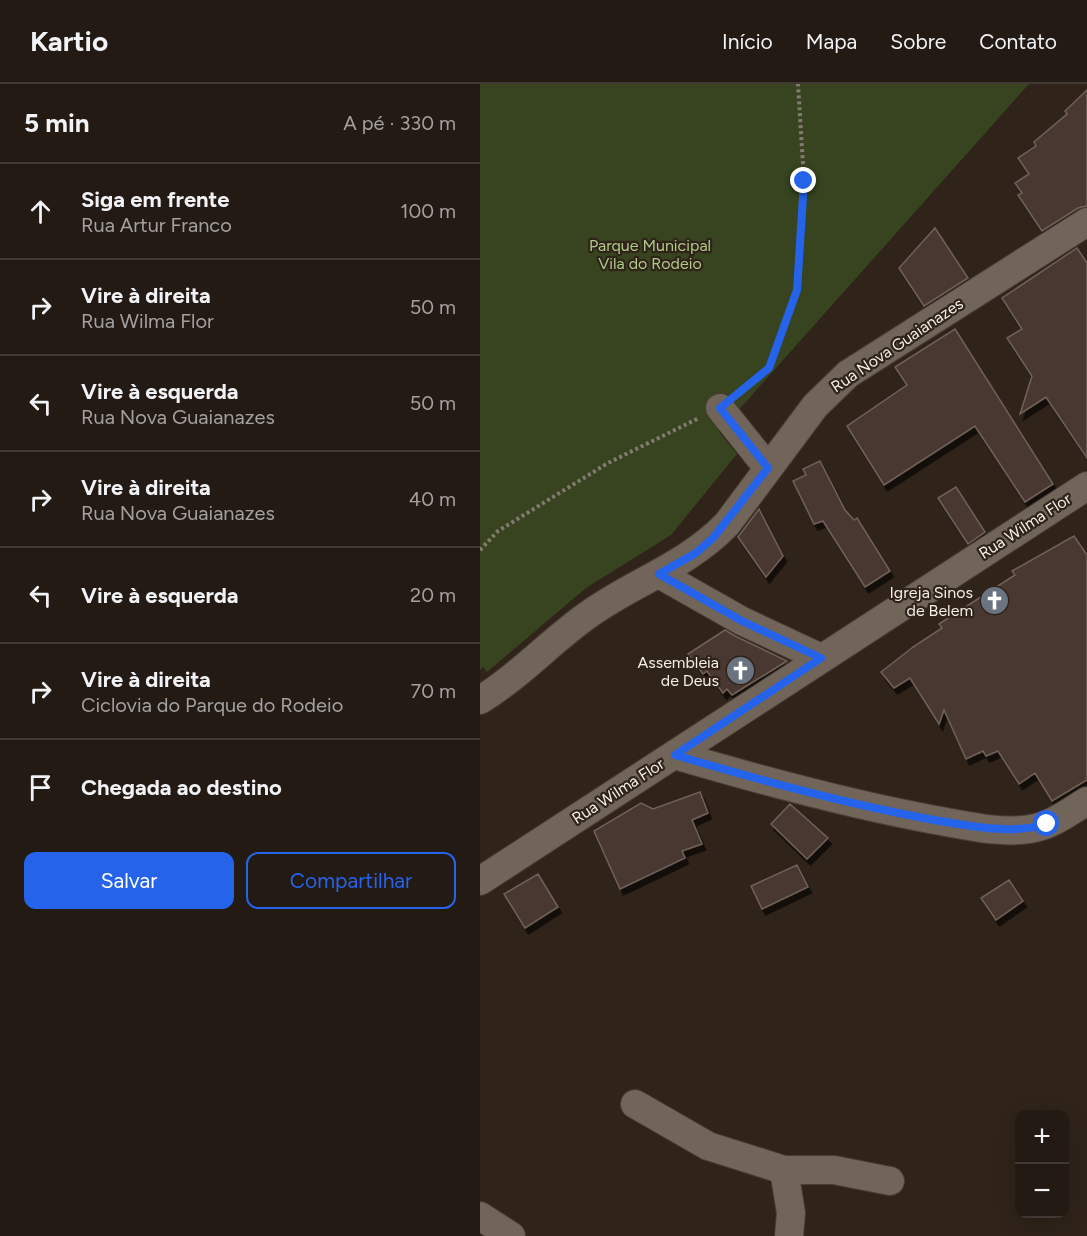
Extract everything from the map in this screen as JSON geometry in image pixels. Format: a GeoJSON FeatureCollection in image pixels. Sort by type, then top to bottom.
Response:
{"type":"FeatureCollection","features":[{"type":"Feature","properties":{"kind":"street","name":"Rua Nova Guaianazes"},"geometry":{"type":"LineString","coordinates":[[480,700],[586,616],[696,553],[713,538],[815,406],[848,374],[1087,222]]}},
{"type":"Feature","properties":{"kind":"street"},"geometry":{"type":"LineString","coordinates":[[720,408],[768,468]]}},
{"type":"Feature","properties":{"kind":"street","name":"Rua Wilma Flor"},"geometry":{"type":"LineString","coordinates":[[480,881],[1087,486]]}},
{"type":"Feature","properties":{"kind":"street"},"geometry":{"type":"LineString","coordinates":[[659,574],[742,621],[821,658]]}},
{"type":"Feature","properties":{"kind":"street"},"geometry":{"type":"LineString","coordinates":[[675,755],[762,781],[880,810],[1012,830],[1031,829],[1047,824],[1087,801]]}},
{"type":"Feature","properties":{"kind":"street"},"geometry":{"type":"LineString","coordinates":[[635,1104],[708,1146],[784,1170],[834,1170],[890,1181]]}},
{"type":"Feature","properties":{"kind":"street"},"geometry":{"type":"LineString","coordinates":[[784,1170],[790,1213],[789,1236]]}},
{"type":"Feature","properties":{"kind":"street"},"geometry":{"type":"LineString","coordinates":[[480,1216],[511,1236]]}},
{"type":"Feature","properties":{"kind":"path"},"geometry":{"type":"LineString","coordinates":[[480,550],[498,531],[608,463],[720,408],[769,368],[797,290],[804,181],[798,84]]}},
{"type":"Feature","properties":{"kind":"green space","name":"Parque Municipal Vila do Rodeio"},"geometry":{"type":"Polygon","coordinates":[[[480,84],[1029,84],[719,432],[737,454],[671,535],[586,588],[487,672],[483,667],[480,670],[480,84]]]}},
{"type":"Feature","properties":{"kind":"building"},"geometry":{"type":"Polygon","coordinates":[[[1087,90],[1087,206],[1078,208],[1042,231],[1018,195],[1022,193],[1015,183],[1029,174],[1018,158],[1036,146],[1034,142],[1067,114],[1065,111],[1087,90]]]}},
{"type":"Feature","properties":{"kind":"building"},"geometry":{"type":"Polygon","coordinates":[[[935,228],[968,278],[924,306],[899,268],[935,228]]]}},
{"type":"Feature","properties":{"kind":"building"},"geometry":{"type":"Polygon","coordinates":[[[1077,248],[1087,263],[1087,458],[1046,397],[1020,414],[1032,376],[1007,338],[1022,329],[1002,298],[1077,248]]]}},
{"type":"Feature","properties":{"kind":"building"},"geometry":{"type":"Polygon","coordinates":[[[955,329],[1053,484],[1025,502],[975,426],[884,485],[847,426],[907,385],[895,367],[955,329]]]}},
{"type":"Feature","properties":{"kind":"building"},"geometry":{"type":"Polygon","coordinates":[[[820,461],[845,510],[854,520],[857,518],[890,571],[865,587],[823,521],[814,524],[793,481],[806,475],[803,469],[820,461]]]}},
{"type":"Feature","properties":{"kind":"building"},"geometry":{"type":"Polygon","coordinates":[[[956,487],[985,532],[968,544],[938,498],[956,487]]]}},
{"type":"Feature","properties":{"kind":"building"},"geometry":{"type":"Polygon","coordinates":[[[759,509],[783,556],[766,577],[738,537],[759,509]]]}},
{"type":"Feature","properties":{"kind":"building"},"geometry":{"type":"Polygon","coordinates":[[[1074,536],[1087,555],[1087,780],[1052,801],[1035,773],[1019,784],[998,751],[986,756],[983,751],[966,759],[944,710],[939,724],[910,678],[894,688],[881,672],[942,628],[939,624],[1015,575],[1012,571],[1074,536]]]}},
{"type":"Feature","properties":{"kind":"building"},"geometry":{"type":"Polygon","coordinates":[[[725,630],[787,661],[732,695],[727,689],[723,693],[707,671],[703,674],[688,654],[725,630]]]}},
{"type":"Feature","properties":{"kind":"building"},"geometry":{"type":"Polygon","coordinates":[[[700,792],[708,813],[692,820],[702,844],[682,851],[685,858],[620,889],[594,831],[641,803],[653,809],[700,792]]]}},
{"type":"Feature","properties":{"kind":"building"},"geometry":{"type":"Polygon","coordinates":[[[790,804],[828,838],[807,859],[771,824],[790,804]]]}},
{"type":"Feature","properties":{"kind":"building"},"geometry":{"type":"Polygon","coordinates":[[[797,865],[808,887],[762,909],[751,886],[797,865]]]}},
{"type":"Feature","properties":{"kind":"building"},"geometry":{"type":"Polygon","coordinates":[[[538,874],[558,907],[525,928],[504,894],[538,874]]]}},
{"type":"Feature","properties":{"kind":"building"},"geometry":{"type":"Polygon","coordinates":[[[1009,880],[1023,901],[996,920],[981,898],[1009,880]]]}},
{"type":"Feature","properties":{"kind":"place","name":"Igreja Sinos de Belem"},"geometry":{"type":"Point","coordinates":[994,601]}},
{"type":"Feature","properties":{"kind":"place","name":"Assembleia de Deus"},"geometry":{"type":"Point","coordinates":[740,671]}},
{"type":"Feature","properties":{"kind":"route"},"geometry":{"type":"LineString","coordinates":[[804,181],[797,290],[769,368],[720,408],[768,468],[727,524],[713,538],[696,553],[659,574],[742,621],[821,658],[675,755],[762,781],[891,812],[966,825],[1012,830],[1031,829],[1047,824]]}}]}
